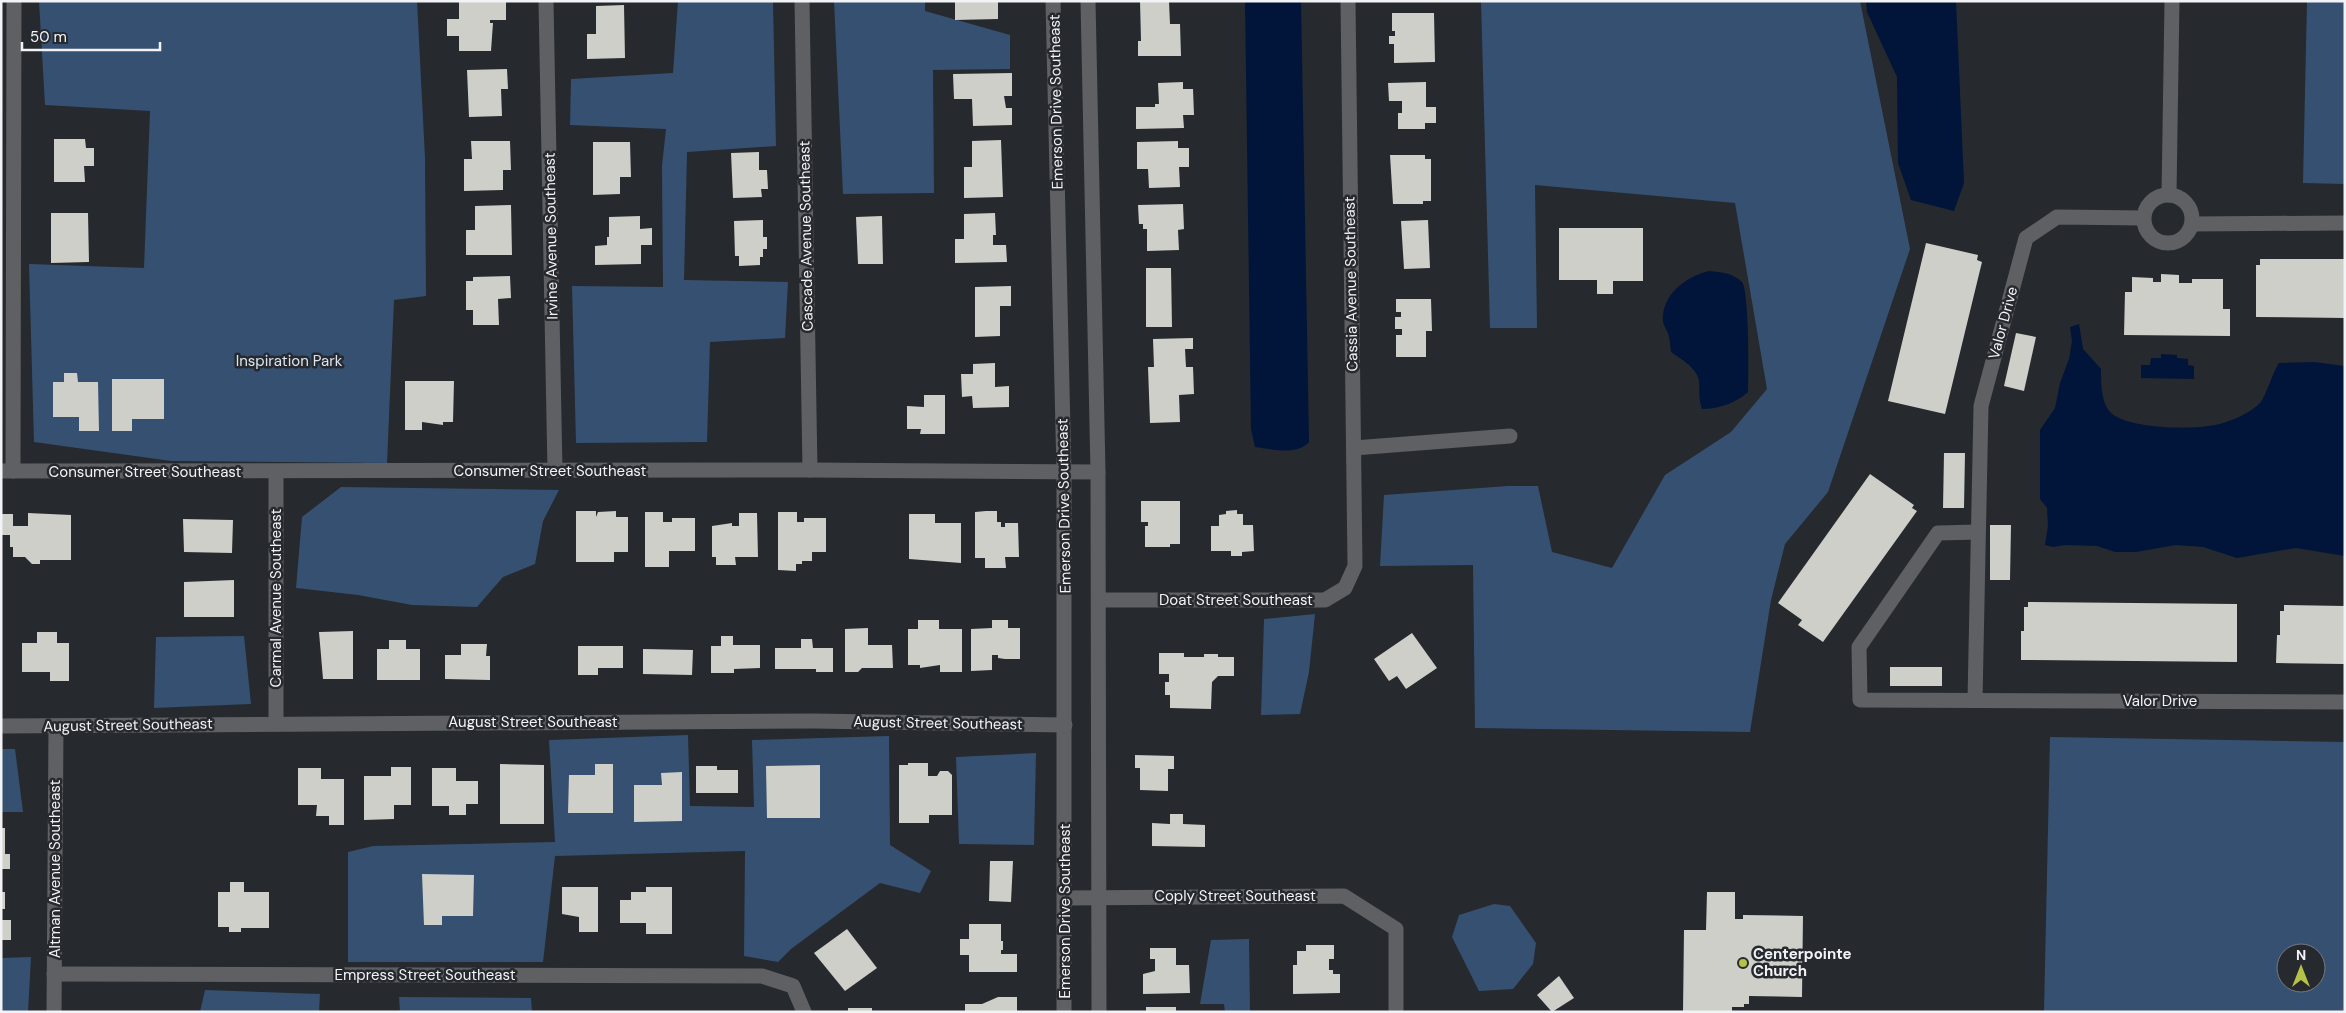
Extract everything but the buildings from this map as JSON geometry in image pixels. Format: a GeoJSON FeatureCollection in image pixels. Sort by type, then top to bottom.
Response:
{"type":"FeatureCollection","features":[{"type":"Feature","properties":{"kind":"street"},"geometry":{"type":"LineString","coordinates":[[7,471],[14,1]]}},
{"type":"Feature","properties":{"kind":"street","name":"Irvine Avenue Southeast"},"geometry":{"type":"LineString","coordinates":[[546,1],[555,471]]}},
{"type":"Feature","properties":{"kind":"street","name":"Cascade Avenue Southeast"},"geometry":{"type":"LineString","coordinates":[[802,1],[810,470]]}},
{"type":"Feature","properties":{"kind":"street","name":"Emerson Drive Southeast"},"geometry":{"type":"LineString","coordinates":[[1053,1],[1064,473],[1066,898],[1064,1012]]}},
{"type":"Feature","properties":{"kind":"street"},"geometry":{"type":"LineString","coordinates":[[1088,1],[1098,472],[1099,1012]]}},
{"type":"Feature","properties":{"kind":"street","name":"Cassia Avenue Southeast"},"geometry":{"type":"LineString","coordinates":[[1348,1],[1355,566]]}},
{"type":"Feature","properties":{"kind":"street"},"geometry":{"type":"LineString","coordinates":[[2169,195],[2172,1]]}},
{"type":"Feature","properties":{"kind":"street"},"geometry":{"type":"LineString","coordinates":[[2169,195],[2177,197],[2190,208],[2192,224],[2190,231],[2178,242],[2163,244],[2149,236],[2145,230],[2142,218],[2147,206],[2153,200],[2169,195]]}},
{"type":"Feature","properties":{"kind":"street","name":"Valor Drive"},"geometry":{"type":"LineString","coordinates":[[1975,700],[1981,406],[2026,238],[2057,217],[2142,218]]}},
{"type":"Feature","properties":{"kind":"street"},"geometry":{"type":"LineString","coordinates":[[2192,224],[2345,223]]}},
{"type":"Feature","properties":{"kind":"street"},"geometry":{"type":"LineString","coordinates":[[1354,448],[1510,436]]}},
{"type":"Feature","properties":{"kind":"street","name":"Consumer Street Southeast"},"geometry":{"type":"LineString","coordinates":[[7,471],[810,470],[1098,472]]}},
{"type":"Feature","properties":{"kind":"street","name":"Carmal Avenue Southeast"},"geometry":{"type":"LineString","coordinates":[[276,472],[276,723]]}},
{"type":"Feature","properties":{"kind":"street","name":"Valor Drive"},"geometry":{"type":"LineString","coordinates":[[1978,532],[1938,533],[1860,647],[1860,700],[2345,702]]}},
{"type":"Feature","properties":{"kind":"street","name":"Doat Street Southeast"},"geometry":{"type":"LineString","coordinates":[[1099,600],[1325,600],[1345,588],[1355,566]]}},
{"type":"Feature","properties":{"kind":"street","name":"August Street Southeast"},"geometry":{"type":"LineString","coordinates":[[1,726],[276,723],[813,722],[1065,725]]}},
{"type":"Feature","properties":{"kind":"street","name":"Altman Avenue Southeast"},"geometry":{"type":"LineString","coordinates":[[54,1012],[56,726]]}},
{"type":"Feature","properties":{"kind":"street","name":"Coply Street Southeast"},"geometry":{"type":"LineString","coordinates":[[1066,898],[1100,896],[1344,896],[1396,929],[1396,1012]]}},
{"type":"Feature","properties":{"kind":"street","name":"Empress Street Southeast"},"geometry":{"type":"LineString","coordinates":[[54,974],[762,976],[793,986],[804,1012]]}},
{"type":"Feature","properties":{"kind":"green space","name":"Inspiration Park"},"geometry":{"type":"Polygon","coordinates":[[[39,1],[417,1],[425,158],[426,296],[394,300],[387,463],[171,461],[34,442],[29,264],[144,268],[150,111],[45,105],[39,1]]]}},
{"type":"Feature","properties":{"kind":"green space"},"geometry":{"type":"Polygon","coordinates":[[[678,1],[773,1],[776,146],[687,152],[684,280],[788,282],[785,338],[710,342],[707,442],[576,443],[572,286],[663,287],[662,166],[666,129],[570,125],[571,79],[673,73],[678,1]]]}},
{"type":"Feature","properties":{"kind":"green space"},"geometry":{"type":"Polygon","coordinates":[[[834,1],[925,1],[925,11],[1010,35],[1010,69],[933,70],[934,193],[843,194],[834,1]]]}},
{"type":"Feature","properties":{"kind":"green space"},"geometry":{"type":"Polygon","coordinates":[[[1481,1],[1860,1],[1910,249],[1828,492],[1785,544],[1771,600],[1750,732],[1475,728],[1473,565],[1380,566],[1384,495],[1508,486],[1538,486],[1552,552],[1612,568],[1665,475],[1731,432],[1767,389],[1735,203],[1535,185],[1537,328],[1490,328],[1481,1]]]}},
{"type":"Feature","properties":{"kind":"green space"},"geometry":{"type":"Polygon","coordinates":[[[2307,1],[2345,1],[2345,184],[2303,183],[2307,1]]]}},
{"type":"Feature","properties":{"kind":"green space"},"geometry":{"type":"Polygon","coordinates":[[[341,487],[559,490],[543,521],[535,564],[503,577],[477,607],[412,605],[358,595],[296,588],[302,517],[341,487]]]}},
{"type":"Feature","properties":{"kind":"green space"},"geometry":{"type":"Polygon","coordinates":[[[1315,614],[1309,672],[1300,714],[1261,715],[1264,619],[1315,614]]]}},
{"type":"Feature","properties":{"kind":"green space"},"geometry":{"type":"Polygon","coordinates":[[[244,636],[251,704],[154,708],[156,637],[244,636]]]}},
{"type":"Feature","properties":{"kind":"green space"},"geometry":{"type":"Polygon","coordinates":[[[688,735],[690,806],[754,807],[752,740],[889,736],[890,845],[931,871],[920,893],[880,883],[791,949],[778,962],[744,956],[745,851],[555,856],[543,962],[348,962],[348,852],[373,846],[555,842],[549,740],[688,735]]]}},
{"type":"Feature","properties":{"kind":"green space"},"geometry":{"type":"Polygon","coordinates":[[[2050,737],[2345,742],[2345,1012],[2044,1012],[2050,737]]]}},
{"type":"Feature","properties":{"kind":"green space"},"geometry":{"type":"Polygon","coordinates":[[[1,749],[15,749],[23,812],[1,812],[1,749]]]}},
{"type":"Feature","properties":{"kind":"green space"},"geometry":{"type":"Polygon","coordinates":[[[1036,753],[1034,845],[959,844],[956,757],[1036,753]]]}},
{"type":"Feature","properties":{"kind":"green space"},"geometry":{"type":"Polygon","coordinates":[[[1494,904],[1510,906],[1536,943],[1533,964],[1513,989],[1479,991],[1452,937],[1459,915],[1494,904]]]}},
{"type":"Feature","properties":{"kind":"green space"},"geometry":{"type":"Polygon","coordinates":[[[1249,939],[1250,1012],[1225,1012],[1224,1004],[1200,1004],[1211,940],[1249,939]]]}},
{"type":"Feature","properties":{"kind":"green space"},"geometry":{"type":"Polygon","coordinates":[[[31,957],[28,1012],[1,1012],[1,958],[31,957]]]}},
{"type":"Feature","properties":{"kind":"green space"},"geometry":{"type":"Polygon","coordinates":[[[205,990],[320,994],[319,1012],[200,1012],[205,990]]]}},
{"type":"Feature","properties":{"kind":"green space"},"geometry":{"type":"Polygon","coordinates":[[[399,997],[531,998],[532,1012],[400,1012],[399,997]]]}},
{"type":"Feature","properties":{"kind":"shaded area"},"geometry":{"type":"Polygon","coordinates":[[[1245,1],[1301,1],[1309,442],[1298,449],[1291,450],[1255,447],[1251,429],[1245,1]]]}},
{"type":"Feature","properties":{"kind":"shaded area"},"geometry":{"type":"Polygon","coordinates":[[[1866,1],[1956,1],[1964,183],[1954,211],[1911,200],[1898,163],[1897,77],[1867,12],[1866,1]]]}},
{"type":"Feature","properties":{"kind":"shaded area"},"geometry":{"type":"Polygon","coordinates":[[[1709,271],[1731,275],[1742,282],[1744,288],[1748,334],[1748,392],[1726,405],[1702,409],[1698,376],[1688,364],[1671,352],[1669,335],[1663,322],[1663,312],[1666,303],[1676,289],[1691,278],[1709,271]]]}},
{"type":"Feature","properties":{"kind":"shaded area"},"geometry":{"type":"Polygon","coordinates":[[[2079,324],[2083,349],[2101,369],[2102,392],[2108,409],[2120,418],[2146,425],[2177,428],[2205,427],[2233,420],[2260,403],[2279,363],[2314,362],[2345,366],[2345,556],[2296,548],[2237,558],[2203,547],[2176,545],[2136,552],[2115,552],[2097,546],[2065,545],[2053,547],[2045,545],[2048,526],[2047,508],[2040,499],[2040,430],[2055,408],[2060,383],[2069,359],[2072,341],[2070,327],[2079,324]]]}},
{"type":"Feature","properties":{"kind":"shaded area"},"geometry":{"type":"Polygon","coordinates":[[[2161,354],[2177,355],[2177,358],[2188,359],[2188,365],[2194,366],[2194,379],[2141,378],[2141,365],[2150,365],[2151,358],[2161,358],[2161,354]]]}},
{"type":"Feature","properties":{"kind":"place","name":"Centerpointe Church"},"geometry":{"type":"Point","coordinates":[1743,963]}}]}
